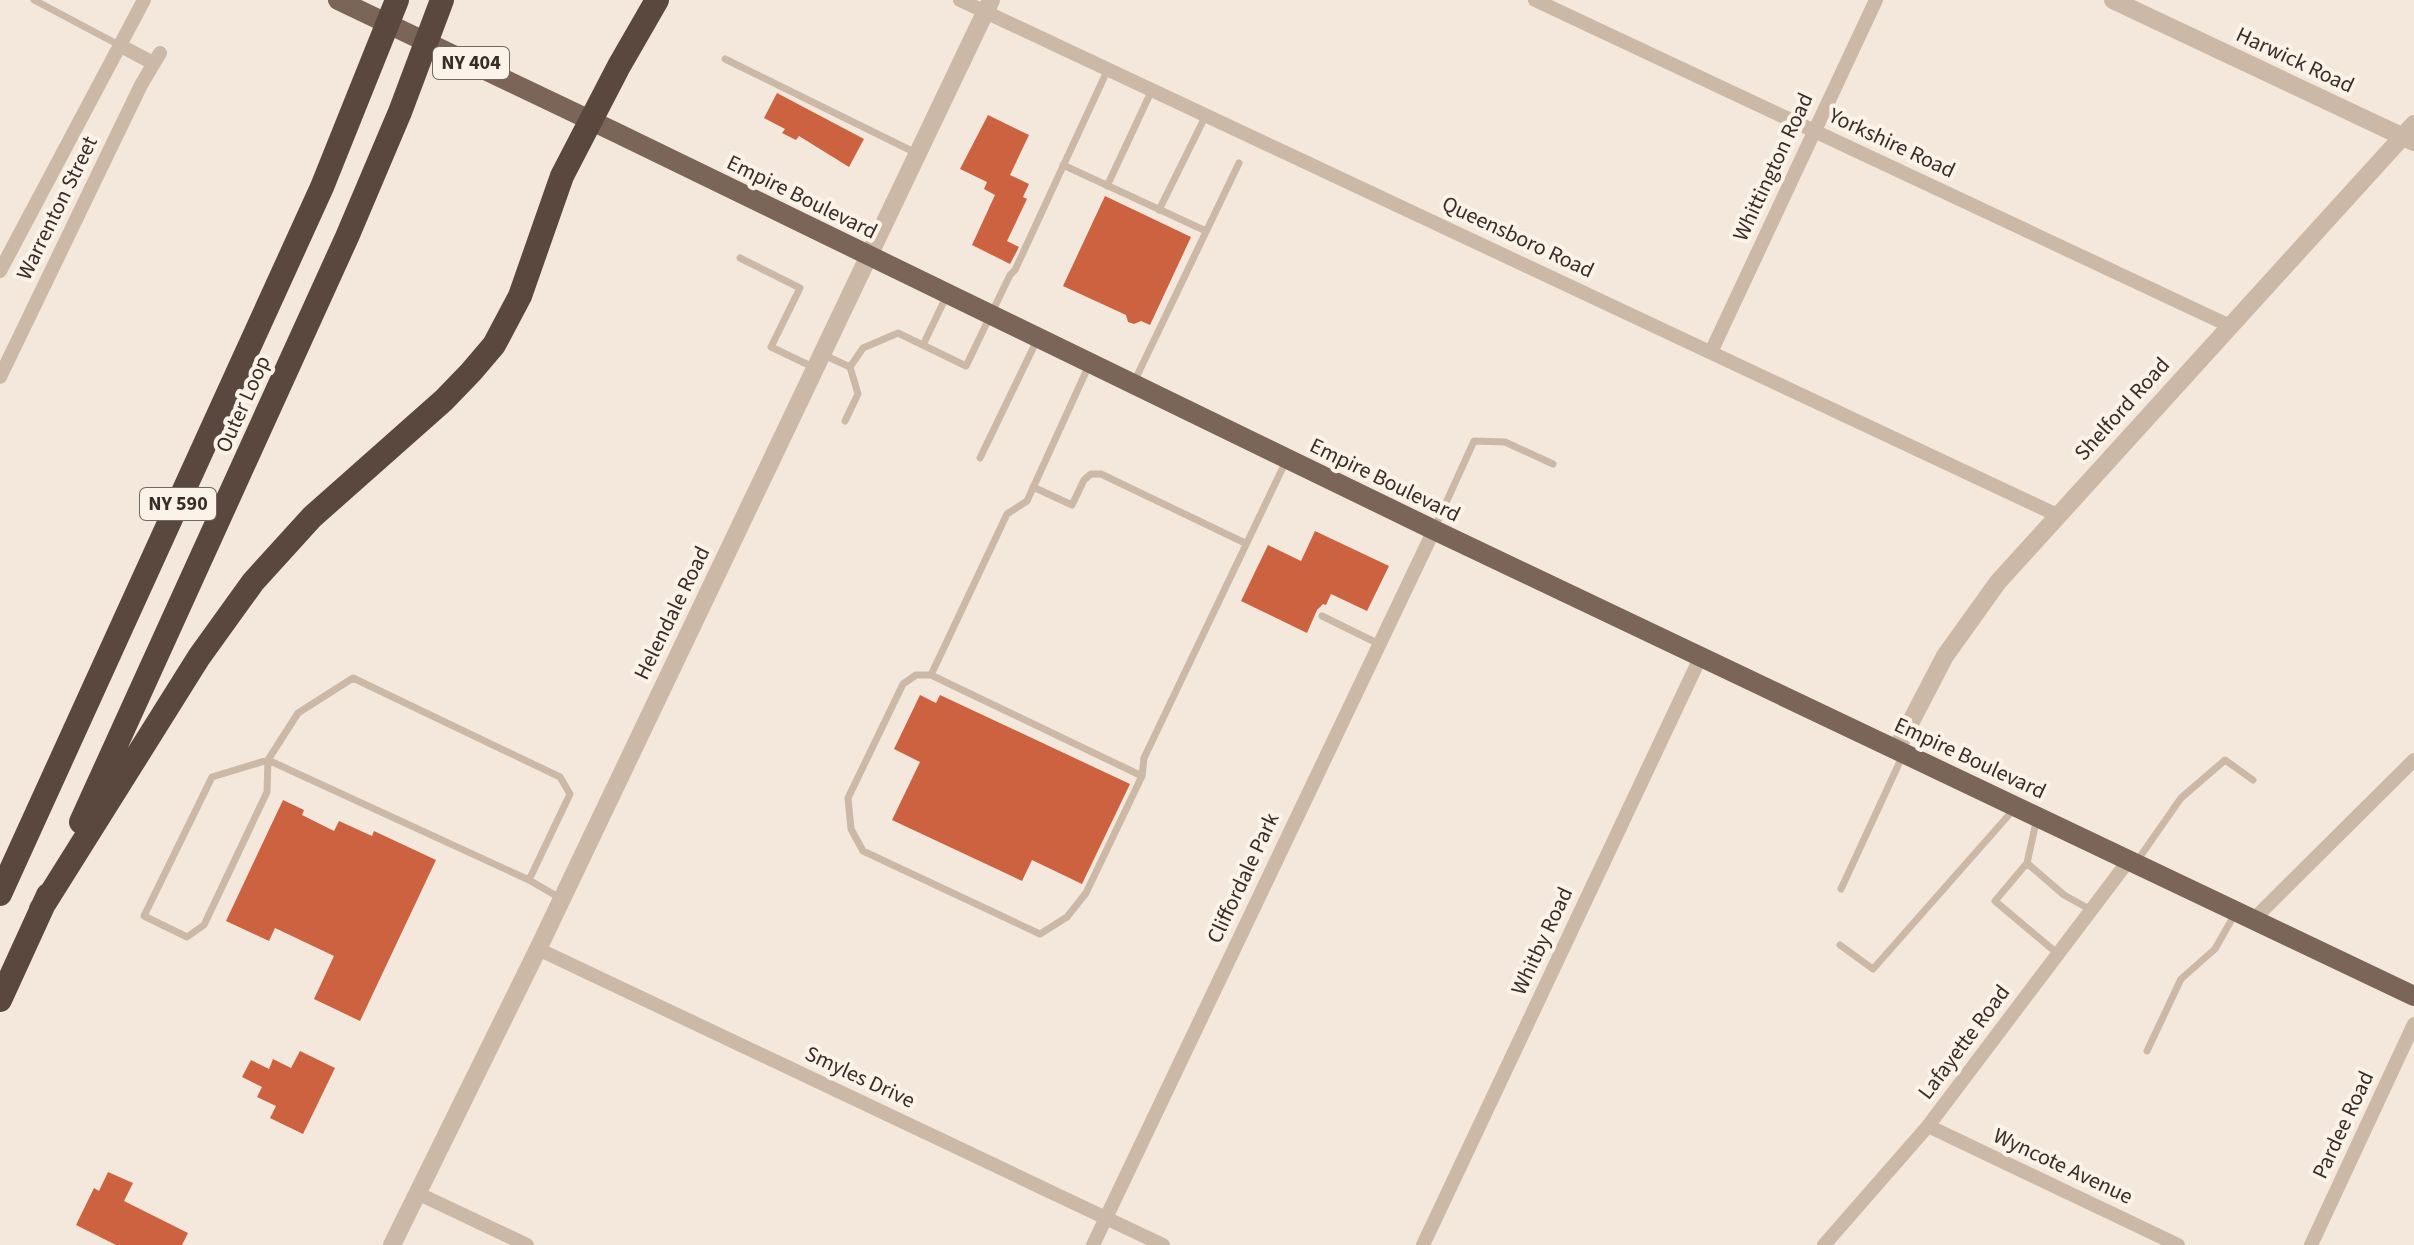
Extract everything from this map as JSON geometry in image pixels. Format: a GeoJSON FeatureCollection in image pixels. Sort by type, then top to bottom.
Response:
{"type":"FeatureCollection","features":[{"type":"Feature","properties":{"kind":"highway","name":"Outer Loop"},"geometry":{"type":"LineString","coordinates":[[0,894],[353,114],[397,0]]}},
{"type":"Feature","properties":{"kind":"highway","name":"Outer Loop"},"geometry":{"type":"LineString","coordinates":[[0,1000],[341,251],[392,133],[442,0]]}},
{"type":"Feature","properties":{"kind":"highway"},"geometry":{"type":"LineString","coordinates":[[41,909],[199,657],[248,589],[312,517],[444,400],[494,345],[520,296],[557,188],[657,0]]}},
{"type":"Feature","properties":{"kind":"main road","name":"Empire Boulevard"},"geometry":{"type":"LineString","coordinates":[[338,0],[1434,530],[2414,996]]}},
{"type":"Feature","properties":{"kind":"street","name":"Warrenton Street"},"geometry":{"type":"LineString","coordinates":[[0,271],[144,0]]}},
{"type":"Feature","properties":{"kind":"street","name":"Queensboro Road"},"geometry":{"type":"LineString","coordinates":[[960,0],[988,6],[1152,90],[2057,515]]}},
{"type":"Feature","properties":{"kind":"street","name":"Yorkshire Road"},"geometry":{"type":"LineString","coordinates":[[1535,0],[2230,326]]}},
{"type":"Feature","properties":{"kind":"street","name":"Whittington Road"},"geometry":{"type":"LineString","coordinates":[[1711,352],[1876,0]]}},
{"type":"Feature","properties":{"kind":"street","name":"Harwick Road"},"geometry":{"type":"LineString","coordinates":[[2113,0],[2410,134]]}},
{"type":"Feature","properties":{"kind":"street","name":"Helendale Road"},"geometry":{"type":"LineString","coordinates":[[392,1245],[538,949],[988,6]]}},
{"type":"Feature","properties":{"kind":"street","name":"Warrenton Street"},"geometry":{"type":"LineString","coordinates":[[1,373],[157,58],[121,46]]}},
{"type":"Feature","properties":{"kind":"street","name":"Shelford Road"},"geometry":{"type":"LineString","coordinates":[[1900,751],[1938,668],[1973,614],[2057,515],[2410,134]]}},
{"type":"Feature","properties":{"kind":"street","name":"Cliffordale Park"},"geometry":{"type":"LineString","coordinates":[[1093,1245],[1434,530]]}},
{"type":"Feature","properties":{"kind":"street","name":"Whitby Road"},"geometry":{"type":"LineString","coordinates":[[1423,1245],[1701,656]]}},
{"type":"Feature","properties":{"kind":"street"},"geometry":{"type":"LineString","coordinates":[[2245,915],[2414,760]]}},
{"type":"Feature","properties":{"kind":"street","name":"Lafayette Road"},"geometry":{"type":"LineString","coordinates":[[1824,1245],[1928,1126],[2091,910],[2133,861]]}},
{"type":"Feature","properties":{"kind":"street","name":"Smyles Drive"},"geometry":{"type":"LineString","coordinates":[[538,949],[1163,1245]]}},
{"type":"Feature","properties":{"kind":"street","name":"Pardee Road"},"geometry":{"type":"LineString","coordinates":[[2311,1245],[2414,1024]]}},
{"type":"Feature","properties":{"kind":"street","name":"Wyncote Avenue"},"geometry":{"type":"LineString","coordinates":[[1928,1126],[2178,1245]]}},
{"type":"Feature","properties":{"kind":"street"},"geometry":{"type":"LineString","coordinates":[[417,1193],[527,1245]]}},
{"type":"Feature","properties":{"kind":"lane"},"geometry":{"type":"LineString","coordinates":[[34,0],[121,46]]}},
{"type":"Feature","properties":{"kind":"lane"},"geometry":{"type":"LineString","coordinates":[[725,59],[918,154]]}},
{"type":"Feature","properties":{"kind":"lane"},"geometry":{"type":"LineString","coordinates":[[850,367],[863,348],[898,333],[966,366],[1015,270],[1108,69]]}},
{"type":"Feature","properties":{"kind":"lane"},"geometry":{"type":"LineString","coordinates":[[1107,186],[1152,90]]}},
{"type":"Feature","properties":{"kind":"lane"},"geometry":{"type":"LineString","coordinates":[[1159,210],[1206,115]]}},
{"type":"Feature","properties":{"kind":"lane"},"geometry":{"type":"LineString","coordinates":[[1133,384],[1239,163]]}},
{"type":"Feature","properties":{"kind":"lane"},"geometry":{"type":"LineString","coordinates":[[1063,165],[1206,231]]}},
{"type":"Feature","properties":{"kind":"lane"},"geometry":{"type":"LineString","coordinates":[[740,258],[800,288],[771,347],[850,367]]}},
{"type":"Feature","properties":{"kind":"lane"},"geometry":{"type":"LineString","coordinates":[[923,345],[947,294]]}},
{"type":"Feature","properties":{"kind":"lane"},"geometry":{"type":"LineString","coordinates":[[980,458],[1038,338]]}},
{"type":"Feature","properties":{"kind":"lane"},"geometry":{"type":"LineString","coordinates":[[931,675],[1007,514],[1027,501],[1090,363]]}},
{"type":"Feature","properties":{"kind":"lane"},"geometry":{"type":"LineString","coordinates":[[845,421],[858,394],[850,367]]}},
{"type":"Feature","properties":{"kind":"lane"},"geometry":{"type":"LineString","coordinates":[[1434,530],[1474,441],[1505,442],[1553,464]]}},
{"type":"Feature","properties":{"kind":"lane"},"geometry":{"type":"LineString","coordinates":[[1142,776],[931,675],[916,675],[903,684],[848,798],[851,829],[863,851],[1040,934],[1067,917],[1086,893],[1142,776],[1144,758],[1287,459]]}},
{"type":"Feature","properties":{"kind":"lane"},"geometry":{"type":"LineString","coordinates":[[1033,487],[1072,505],[1084,480],[1091,474],[1101,474],[1245,543]]}},
{"type":"Feature","properties":{"kind":"lane"},"geometry":{"type":"LineString","coordinates":[[1322,616],[1379,644]]}},
{"type":"Feature","properties":{"kind":"lane"},"geometry":{"type":"LineString","coordinates":[[529,880],[570,794],[560,777],[353,678],[298,713],[268,760],[267,792],[204,925],[187,937],[144,916],[212,777],[268,760],[529,880],[562,899]]}},
{"type":"Feature","properties":{"kind":"lane"},"geometry":{"type":"LineString","coordinates":[[1841,889],[1900,751]]}},
{"type":"Feature","properties":{"kind":"lane"},"geometry":{"type":"LineString","coordinates":[[2133,861],[2181,798],[2225,760],[2253,780]]}},
{"type":"Feature","properties":{"kind":"lane"},"geometry":{"type":"LineString","coordinates":[[1840,945],[1873,969],[2017,806]]}},
{"type":"Feature","properties":{"kind":"lane"},"geometry":{"type":"LineString","coordinates":[[2038,816],[2027,863],[1995,901],[2058,954]]}},
{"type":"Feature","properties":{"kind":"lane"},"geometry":{"type":"LineString","coordinates":[[2027,863],[2064,895],[2091,910]]}},
{"type":"Feature","properties":{"kind":"lane"},"geometry":{"type":"LineString","coordinates":[[2147,1051],[2181,979],[2215,949],[2245,915]]}},
{"type":"Feature","properties":{"kind":"building"},"geometry":{"type":"Polygon","coordinates":[[[777,93],[864,139],[849,167],[799,136],[796,140],[782,133],[785,129],[764,118],[777,93]]]}},
{"type":"Feature","properties":{"kind":"building"},"geometry":{"type":"Polygon","coordinates":[[[988,115],[1029,135],[1010,175],[1029,184],[1023,197],[1027,199],[1007,241],[1019,247],[1010,264],[972,245],[995,195],[984,189],[987,182],[960,169],[988,115]]]}},
{"type":"Feature","properties":{"kind":"building"},"geometry":{"type":"Polygon","coordinates":[[[1105,196],[1191,237],[1150,325],[1141,321],[1134,324],[1128,322],[1126,315],[1063,286],[1105,196]]]}},
{"type":"Feature","properties":{"kind":"building"},"geometry":{"type":"Polygon","coordinates":[[[1315,531],[1389,566],[1367,611],[1331,594],[1326,605],[1317,610],[1307,633],[1241,601],[1268,545],[1301,561],[1315,531]]]}},
{"type":"Feature","properties":{"kind":"building"},"geometry":{"type":"Polygon","coordinates":[[[920,695],[936,703],[940,695],[1130,784],[1082,884],[1032,860],[1022,881],[892,820],[920,762],[894,749],[920,695]]]}},
{"type":"Feature","properties":{"kind":"building"},"geometry":{"type":"Polygon","coordinates":[[[283,800],[304,810],[302,815],[334,831],[339,821],[372,836],[374,831],[436,860],[360,1021],[314,999],[334,956],[275,928],[269,941],[226,921],[283,800]]]}},
{"type":"Feature","properties":{"kind":"building"},"geometry":{"type":"Polygon","coordinates":[[[300,1051],[335,1068],[303,1134],[270,1118],[276,1106],[257,1097],[262,1087],[242,1077],[251,1060],[269,1069],[273,1059],[291,1068],[300,1051]]]}},
{"type":"Feature","properties":{"kind":"building"},"geometry":{"type":"Polygon","coordinates":[[[108,1172],[133,1183],[124,1201],[188,1233],[182,1245],[116,1245],[76,1225],[94,1188],[99,1191],[108,1172]]]}}]}
